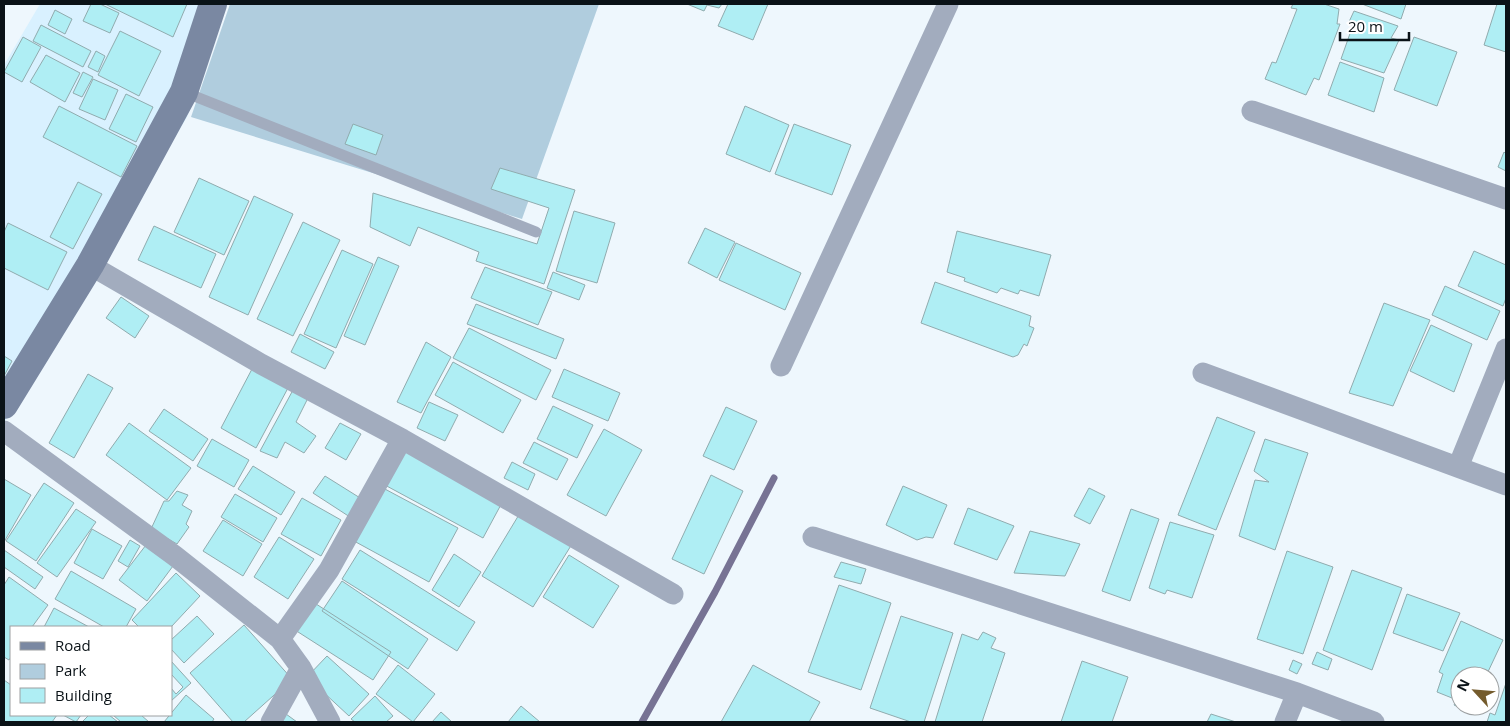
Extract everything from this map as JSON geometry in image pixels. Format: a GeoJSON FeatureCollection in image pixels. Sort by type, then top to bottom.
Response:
{"type":"FeatureCollection","features":[{"type":"Feature","properties":{"kind":"main road"},"geometry":{"type":"LineString","coordinates":[[4,405],[90,264],[184,92],[213,4]]}},
{"type":"Feature","properties":{"kind":"street"},"geometry":{"type":"LineString","coordinates":[[781,366],[948,4]]}},
{"type":"Feature","properties":{"kind":"street"},"geometry":{"type":"LineString","coordinates":[[1252,111],[1506,199]]}},
{"type":"Feature","properties":{"kind":"street"},"geometry":{"type":"LineString","coordinates":[[90,264],[261,364],[402,439],[674,594]]}},
{"type":"Feature","properties":{"kind":"street"},"geometry":{"type":"LineString","coordinates":[[1458,468],[1506,349]]}},
{"type":"Feature","properties":{"kind":"street"},"geometry":{"type":"LineString","coordinates":[[1203,373],[1506,485]]}},
{"type":"Feature","properties":{"kind":"street"},"geometry":{"type":"LineString","coordinates":[[4,431],[175,556],[280,639],[301,668],[330,722]]}},
{"type":"Feature","properties":{"kind":"street"},"geometry":{"type":"LineString","coordinates":[[280,639],[329,570],[402,439]]}},
{"type":"Feature","properties":{"kind":"street"},"geometry":{"type":"LineString","coordinates":[[813,536],[1297,693],[1374,722]]}},
{"type":"Feature","properties":{"kind":"street"},"geometry":{"type":"LineString","coordinates":[[271,722],[301,668]]}},
{"type":"Feature","properties":{"kind":"street"},"geometry":{"type":"LineString","coordinates":[[1285,722],[1297,693]]}},
{"type":"Feature","properties":{"kind":"lane"},"geometry":{"type":"LineString","coordinates":[[184,92],[536,232]]}},
{"type":"Feature","properties":{"kind":"shaded area"},"geometry":{"type":"Polygon","coordinates":[[[40,4],[226,4],[187,117],[4,423],[4,65],[40,4]]]}},
{"type":"Feature","properties":{"kind":"green space"},"geometry":{"type":"Polygon","coordinates":[[[230,4],[599,4],[522,219],[191,117],[230,4]]]}},
{"type":"Feature","properties":{"kind":"building"},"geometry":{"type":"Polygon","coordinates":[[[91,4],[100,4],[119,13],[110,33],[83,21],[91,4]]]}},
{"type":"Feature","properties":{"kind":"building"},"geometry":{"type":"Polygon","coordinates":[[[105,4],[187,4],[173,37],[105,4]]]}},
{"type":"Feature","properties":{"kind":"building"},"geometry":{"type":"Polygon","coordinates":[[[687,4],[722,4],[719,8],[707,5],[704,11],[687,4]]]}},
{"type":"Feature","properties":{"kind":"building"},"geometry":{"type":"Polygon","coordinates":[[[728,4],[768,4],[753,40],[718,26],[728,4]]]}},
{"type":"Feature","properties":{"kind":"building"},"geometry":{"type":"Polygon","coordinates":[[[1293,4],[1324,4],[1339,9],[1337,24],[1340,24],[1319,80],[1314,78],[1306,95],[1265,79],[1272,62],[1276,63],[1297,9],[1291,8],[1293,4]]]}},
{"type":"Feature","properties":{"kind":"building"},"geometry":{"type":"Polygon","coordinates":[[[1362,4],[1406,4],[1401,19],[1362,4]]]}},
{"type":"Feature","properties":{"kind":"building"},"geometry":{"type":"Polygon","coordinates":[[[1497,4],[1506,4],[1506,52],[1484,45],[1497,4]]]}},
{"type":"Feature","properties":{"kind":"building"},"geometry":{"type":"Polygon","coordinates":[[[55,10],[72,19],[65,34],[48,25],[55,10]]]}},
{"type":"Feature","properties":{"kind":"building"},"geometry":{"type":"Polygon","coordinates":[[[1354,11],[1398,26],[1391,38],[1399,40],[1384,73],[1341,59],[1353,25],[1348,24],[1354,11]]]}},
{"type":"Feature","properties":{"kind":"building"},"geometry":{"type":"Polygon","coordinates":[[[41,25],[91,51],[83,67],[33,41],[41,25]]]}},
{"type":"Feature","properties":{"kind":"building"},"geometry":{"type":"Polygon","coordinates":[[[120,31],[161,51],[139,96],[98,75],[120,31]]]}},
{"type":"Feature","properties":{"kind":"building"},"geometry":{"type":"Polygon","coordinates":[[[23,37],[41,47],[22,82],[4,72],[23,37]]]}},
{"type":"Feature","properties":{"kind":"building"},"geometry":{"type":"Polygon","coordinates":[[[1414,37],[1457,52],[1437,106],[1394,90],[1414,37]]]}},
{"type":"Feature","properties":{"kind":"building"},"geometry":{"type":"Polygon","coordinates":[[[96,51],[105,56],[98,72],[88,67],[96,51]]]}},
{"type":"Feature","properties":{"kind":"building"},"geometry":{"type":"Polygon","coordinates":[[[46,55],[80,73],[65,102],[30,82],[46,55]]]}},
{"type":"Feature","properties":{"kind":"building"},"geometry":{"type":"Polygon","coordinates":[[[1340,62],[1384,78],[1374,112],[1328,95],[1340,62]]]}},
{"type":"Feature","properties":{"kind":"building"},"geometry":{"type":"Polygon","coordinates":[[[83,72],[93,77],[82,97],[73,93],[83,72]]]}},
{"type":"Feature","properties":{"kind":"building"},"geometry":{"type":"Polygon","coordinates":[[[93,79],[118,90],[105,120],[79,109],[93,79]]]}},
{"type":"Feature","properties":{"kind":"building"},"geometry":{"type":"Polygon","coordinates":[[[126,94],[153,107],[136,142],[109,129],[126,94]]]}},
{"type":"Feature","properties":{"kind":"building"},"geometry":{"type":"Polygon","coordinates":[[[59,106],[137,146],[121,177],[43,137],[59,106]]]}},
{"type":"Feature","properties":{"kind":"building"},"geometry":{"type":"Polygon","coordinates":[[[745,106],[789,125],[770,172],[726,154],[745,106]]]}},
{"type":"Feature","properties":{"kind":"building"},"geometry":{"type":"Polygon","coordinates":[[[353,124],[383,135],[376,155],[345,144],[353,124]]]}},
{"type":"Feature","properties":{"kind":"building"},"geometry":{"type":"Polygon","coordinates":[[[794,124],[851,145],[832,195],[775,174],[794,124]]]}},
{"type":"Feature","properties":{"kind":"building"},"geometry":{"type":"Polygon","coordinates":[[[1504,152],[1506,154],[1506,171],[1498,167],[1504,152]]]}},
{"type":"Feature","properties":{"kind":"building"},"geometry":{"type":"Polygon","coordinates":[[[500,168],[575,190],[544,284],[476,261],[479,252],[418,227],[410,246],[370,227],[373,193],[537,244],[549,208],[491,189],[500,168]]]}},
{"type":"Feature","properties":{"kind":"building"},"geometry":{"type":"Polygon","coordinates":[[[199,178],[249,201],[224,255],[174,232],[199,178]]]}},
{"type":"Feature","properties":{"kind":"building"},"geometry":{"type":"Polygon","coordinates":[[[78,182],[102,194],[73,249],[50,237],[78,182]]]}},
{"type":"Feature","properties":{"kind":"building"},"geometry":{"type":"Polygon","coordinates":[[[254,196],[293,214],[248,315],[209,297],[254,196]]]}},
{"type":"Feature","properties":{"kind":"building"},"geometry":{"type":"Polygon","coordinates":[[[574,211],[615,223],[597,283],[556,271],[574,211]]]}},
{"type":"Feature","properties":{"kind":"building"},"geometry":{"type":"Polygon","coordinates":[[[303,222],[340,240],[293,336],[257,319],[303,222]]]}},
{"type":"Feature","properties":{"kind":"building"},"geometry":{"type":"Polygon","coordinates":[[[8,223],[67,252],[48,290],[4,268],[4,232],[8,223]]]}},
{"type":"Feature","properties":{"kind":"building"},"geometry":{"type":"Polygon","coordinates":[[[154,226],[216,254],[201,288],[138,260],[154,226]]]}},
{"type":"Feature","properties":{"kind":"building"},"geometry":{"type":"Polygon","coordinates":[[[705,228],[735,242],[717,278],[688,263],[705,228]]]}},
{"type":"Feature","properties":{"kind":"building"},"geometry":{"type":"Polygon","coordinates":[[[957,231],[1051,255],[1039,296],[1020,290],[1018,294],[1001,288],[997,293],[964,281],[965,278],[947,272],[957,231]]]}},
{"type":"Feature","properties":{"kind":"building"},"geometry":{"type":"Polygon","coordinates":[[[736,243],[801,273],[785,310],[719,280],[736,243]]]}},
{"type":"Feature","properties":{"kind":"building"},"geometry":{"type":"Polygon","coordinates":[[[342,250],[373,264],[336,348],[304,334],[342,250]]]}},
{"type":"Feature","properties":{"kind":"building"},"geometry":{"type":"Polygon","coordinates":[[[1474,251],[1506,265],[1506,298],[1503,306],[1458,286],[1474,251]]]}},
{"type":"Feature","properties":{"kind":"building"},"geometry":{"type":"Polygon","coordinates":[[[378,257],[399,266],[365,345],[344,336],[378,257]]]}},
{"type":"Feature","properties":{"kind":"building"},"geometry":{"type":"Polygon","coordinates":[[[485,267],[552,292],[538,325],[471,298],[485,267]]]}},
{"type":"Feature","properties":{"kind":"building"},"geometry":{"type":"Polygon","coordinates":[[[553,272],[585,285],[579,300],[547,288],[553,272]]]}},
{"type":"Feature","properties":{"kind":"building"},"geometry":{"type":"Polygon","coordinates":[[[935,282],[1031,316],[1029,326],[1034,328],[1027,346],[1024,344],[1018,355],[1013,357],[921,323],[935,282]]]}},
{"type":"Feature","properties":{"kind":"building"},"geometry":{"type":"Polygon","coordinates":[[[1445,286],[1500,311],[1487,340],[1432,315],[1445,286]]]}},
{"type":"Feature","properties":{"kind":"building"},"geometry":{"type":"Polygon","coordinates":[[[121,297],[149,316],[135,338],[106,318],[121,297]]]}},
{"type":"Feature","properties":{"kind":"building"},"geometry":{"type":"Polygon","coordinates":[[[1384,303],[1430,320],[1393,406],[1349,393],[1384,303]]]}},
{"type":"Feature","properties":{"kind":"building"},"geometry":{"type":"Polygon","coordinates":[[[476,304],[564,339],[556,359],[467,324],[476,304]]]}},
{"type":"Feature","properties":{"kind":"building"},"geometry":{"type":"Polygon","coordinates":[[[1431,325],[1472,344],[1454,392],[1410,371],[1431,325]]]}},
{"type":"Feature","properties":{"kind":"building"},"geometry":{"type":"Polygon","coordinates":[[[469,328],[551,370],[536,400],[453,358],[469,328]]]}},
{"type":"Feature","properties":{"kind":"building"},"geometry":{"type":"Polygon","coordinates":[[[300,334],[334,352],[325,369],[291,352],[300,334]]]}},
{"type":"Feature","properties":{"kind":"building"},"geometry":{"type":"Polygon","coordinates":[[[426,342],[451,357],[421,413],[397,402],[426,342]]]}},
{"type":"Feature","properties":{"kind":"building"},"geometry":{"type":"Polygon","coordinates":[[[4,356],[12,361],[4,376],[4,356]]]}},
{"type":"Feature","properties":{"kind":"building"},"geometry":{"type":"Polygon","coordinates":[[[453,362],[521,400],[503,433],[435,395],[453,362]]]}},
{"type":"Feature","properties":{"kind":"building"},"geometry":{"type":"Polygon","coordinates":[[[252,369],[288,388],[256,448],[221,428],[252,369]]]}},
{"type":"Feature","properties":{"kind":"building"},"geometry":{"type":"Polygon","coordinates":[[[564,369],[620,393],[608,421],[552,397],[564,369]]]}},
{"type":"Feature","properties":{"kind":"building"},"geometry":{"type":"Polygon","coordinates":[[[88,374],[113,388],[74,458],[49,443],[88,374]]]}},
{"type":"Feature","properties":{"kind":"building"},"geometry":{"type":"Polygon","coordinates":[[[293,390],[308,398],[296,422],[316,436],[304,453],[285,442],[277,458],[260,451],[293,390]]]}},
{"type":"Feature","properties":{"kind":"building"},"geometry":{"type":"Polygon","coordinates":[[[429,402],[458,415],[445,441],[417,428],[429,402]]]}},
{"type":"Feature","properties":{"kind":"building"},"geometry":{"type":"Polygon","coordinates":[[[553,406],[593,425],[577,458],[537,439],[553,406]]]}},
{"type":"Feature","properties":{"kind":"building"},"geometry":{"type":"Polygon","coordinates":[[[726,407],[757,421],[734,470],[703,456],[726,407]]]}},
{"type":"Feature","properties":{"kind":"building"},"geometry":{"type":"Polygon","coordinates":[[[164,409],[208,439],[193,461],[149,431],[164,409]]]}},
{"type":"Feature","properties":{"kind":"building"},"geometry":{"type":"Polygon","coordinates":[[[1217,417],[1255,432],[1216,530],[1178,515],[1217,417]]]}},
{"type":"Feature","properties":{"kind":"building"},"geometry":{"type":"Polygon","coordinates":[[[129,423],[191,468],[167,500],[106,455],[129,423]]]}},
{"type":"Feature","properties":{"kind":"building"},"geometry":{"type":"Polygon","coordinates":[[[340,423],[361,434],[346,460],[325,448],[340,423]]]}},
{"type":"Feature","properties":{"kind":"building"},"geometry":{"type":"Polygon","coordinates":[[[604,429],[642,450],[606,516],[567,495],[604,429]]]}},
{"type":"Feature","properties":{"kind":"building"},"geometry":{"type":"Polygon","coordinates":[[[212,439],[249,460],[234,487],[197,466],[212,439]]]}},
{"type":"Feature","properties":{"kind":"building"},"geometry":{"type":"Polygon","coordinates":[[[1265,439],[1308,453],[1275,550],[1239,536],[1255,480],[1269,482],[1254,471],[1265,439]]]}},
{"type":"Feature","properties":{"kind":"building"},"geometry":{"type":"Polygon","coordinates":[[[534,442],[568,459],[557,480],[523,463],[534,442]]]}},
{"type":"Feature","properties":{"kind":"building"},"geometry":{"type":"Polygon","coordinates":[[[404,445],[504,499],[483,538],[383,484],[404,445]]]}},
{"type":"Feature","properties":{"kind":"building"},"geometry":{"type":"Polygon","coordinates":[[[512,462],[535,474],[528,490],[504,478],[512,462]]]}},
{"type":"Feature","properties":{"kind":"building"},"geometry":{"type":"Polygon","coordinates":[[[253,466],[295,492],[281,515],[238,489],[253,466]]]}},
{"type":"Feature","properties":{"kind":"building"},"geometry":{"type":"Polygon","coordinates":[[[711,475],[743,491],[704,574],[672,559],[711,475]]]}},
{"type":"Feature","properties":{"kind":"building"},"geometry":{"type":"Polygon","coordinates":[[[325,476],[365,501],[353,519],[313,493],[325,476]]]}},
{"type":"Feature","properties":{"kind":"building"},"geometry":{"type":"Polygon","coordinates":[[[4,479],[31,495],[4,542],[4,479]]]}},
{"type":"Feature","properties":{"kind":"building"},"geometry":{"type":"Polygon","coordinates":[[[44,483],[74,503],[36,561],[6,541],[44,483]]]}},
{"type":"Feature","properties":{"kind":"building"},"geometry":{"type":"Polygon","coordinates":[[[903,486],[947,505],[933,538],[926,537],[917,540],[886,525],[903,486]]]}},
{"type":"Feature","properties":{"kind":"building"},"geometry":{"type":"Polygon","coordinates":[[[383,488],[458,528],[429,582],[354,541],[383,488]]]}},
{"type":"Feature","properties":{"kind":"building"},"geometry":{"type":"Polygon","coordinates":[[[1089,488],[1105,496],[1090,524],[1074,516],[1089,488]]]}},
{"type":"Feature","properties":{"kind":"building"},"geometry":{"type":"Polygon","coordinates":[[[177,491],[188,495],[182,505],[192,511],[186,524],[189,527],[177,544],[151,529],[164,501],[169,501],[177,491]]]}},
{"type":"Feature","properties":{"kind":"building"},"geometry":{"type":"Polygon","coordinates":[[[235,494],[277,518],[263,542],[221,517],[235,494]]]}},
{"type":"Feature","properties":{"kind":"building"},"geometry":{"type":"Polygon","coordinates":[[[302,498],[341,520],[321,556],[281,534],[302,498]]]}},
{"type":"Feature","properties":{"kind":"building"},"geometry":{"type":"Polygon","coordinates":[[[968,508],[1014,526],[997,560],[954,544],[968,508]]]}},
{"type":"Feature","properties":{"kind":"building"},"geometry":{"type":"Polygon","coordinates":[[[76,509],[96,522],[57,577],[37,563],[76,509]]]}},
{"type":"Feature","properties":{"kind":"building"},"geometry":{"type":"Polygon","coordinates":[[[1131,509],[1159,519],[1130,601],[1102,591],[1131,509]]]}},
{"type":"Feature","properties":{"kind":"building"},"geometry":{"type":"Polygon","coordinates":[[[520,513],[572,544],[533,607],[482,576],[520,513]]]}},
{"type":"Feature","properties":{"kind":"building"},"geometry":{"type":"Polygon","coordinates":[[[223,520],[262,544],[243,576],[203,551],[223,520]]]}},
{"type":"Feature","properties":{"kind":"building"},"geometry":{"type":"Polygon","coordinates":[[[1170,522],[1214,535],[1192,598],[1167,590],[1165,594],[1149,588],[1170,522]]]}},
{"type":"Feature","properties":{"kind":"building"},"geometry":{"type":"Polygon","coordinates":[[[92,529],[122,546],[103,579],[74,563],[92,529]]]}},
{"type":"Feature","properties":{"kind":"building"},"geometry":{"type":"Polygon","coordinates":[[[1030,531],[1080,544],[1065,576],[1014,573],[1030,531]]]}},
{"type":"Feature","properties":{"kind":"building"},"geometry":{"type":"Polygon","coordinates":[[[279,537],[314,559],[288,599],[254,577],[279,537]]]}},
{"type":"Feature","properties":{"kind":"building"},"geometry":{"type":"Polygon","coordinates":[[[130,540],[140,546],[128,567],[118,561],[130,540]]]}},
{"type":"Feature","properties":{"kind":"building"},"geometry":{"type":"Polygon","coordinates":[[[146,545],[173,566],[147,601],[119,580],[146,545]]]}},
{"type":"Feature","properties":{"kind":"building"},"geometry":{"type":"Polygon","coordinates":[[[4,550],[43,577],[35,589],[4,567],[4,550]]]}},
{"type":"Feature","properties":{"kind":"building"},"geometry":{"type":"Polygon","coordinates":[[[360,550],[475,622],[457,651],[342,579],[360,550]]]}},
{"type":"Feature","properties":{"kind":"building"},"geometry":{"type":"Polygon","coordinates":[[[1287,551],[1333,567],[1303,654],[1257,639],[1287,551]]]}},
{"type":"Feature","properties":{"kind":"building"},"geometry":{"type":"Polygon","coordinates":[[[454,554],[481,572],[459,607],[432,590],[454,554]]]}},
{"type":"Feature","properties":{"kind":"building"},"geometry":{"type":"Polygon","coordinates":[[[569,555],[619,586],[593,628],[543,597],[569,555]]]}},
{"type":"Feature","properties":{"kind":"building"},"geometry":{"type":"Polygon","coordinates":[[[841,562],[866,569],[861,584],[834,577],[841,562]]]}},
{"type":"Feature","properties":{"kind":"building"},"geometry":{"type":"Polygon","coordinates":[[[1352,570],[1402,588],[1372,670],[1323,650],[1352,570]]]}},
{"type":"Feature","properties":{"kind":"building"},"geometry":{"type":"Polygon","coordinates":[[[71,571],[136,609],[127,626],[102,626],[55,599],[71,571]]]}},
{"type":"Feature","properties":{"kind":"building"},"geometry":{"type":"Polygon","coordinates":[[[176,573],[200,596],[172,626],[138,626],[132,620],[176,573]]]}},
{"type":"Feature","properties":{"kind":"building"},"geometry":{"type":"Polygon","coordinates":[[[9,577],[48,605],[33,626],[10,626],[9,660],[4,657],[4,585],[9,577]]]}},
{"type":"Feature","properties":{"kind":"building"},"geometry":{"type":"Polygon","coordinates":[[[342,581],[428,639],[408,669],[322,611],[342,581]]]}},
{"type":"Feature","properties":{"kind":"building"},"geometry":{"type":"Polygon","coordinates":[[[839,585],[891,603],[861,690],[808,672],[839,585]]]}},
{"type":"Feature","properties":{"kind":"building"},"geometry":{"type":"Polygon","coordinates":[[[1407,594],[1460,613],[1443,651],[1393,633],[1407,594]]]}},
{"type":"Feature","properties":{"kind":"building"},"geometry":{"type":"Polygon","coordinates":[[[313,602],[391,652],[373,680],[295,630],[313,602]]]}},
{"type":"Feature","properties":{"kind":"building"},"geometry":{"type":"Polygon","coordinates":[[[54,608],[87,626],[45,626],[54,608]]]}},
{"type":"Feature","properties":{"kind":"building"},"geometry":{"type":"Polygon","coordinates":[[[197,616],[214,634],[184,663],[172,650],[172,639],[197,616]]]}},
{"type":"Feature","properties":{"kind":"building"},"geometry":{"type":"Polygon","coordinates":[[[901,616],[953,633],[924,722],[911,722],[870,708],[901,616]]]}},
{"type":"Feature","properties":{"kind":"building"},"geometry":{"type":"Polygon","coordinates":[[[1461,621],[1503,640],[1491,666],[1450,666],[1450,697],[1437,692],[1443,674],[1439,672],[1461,621]]]}},
{"type":"Feature","properties":{"kind":"building"},"geometry":{"type":"Polygon","coordinates":[[[244,625],[292,679],[244,722],[233,722],[190,673],[244,625]]]}},
{"type":"Feature","properties":{"kind":"building"},"geometry":{"type":"Polygon","coordinates":[[[983,632],[996,638],[991,648],[1005,653],[982,722],[935,722],[962,634],[978,640],[983,632]]]}},
{"type":"Feature","properties":{"kind":"building"},"geometry":{"type":"Polygon","coordinates":[[[1317,652],[1332,659],[1328,670],[1312,664],[1317,652]]]}},
{"type":"Feature","properties":{"kind":"building"},"geometry":{"type":"Polygon","coordinates":[[[327,656],[369,694],[349,716],[307,677],[327,656]]]}},
{"type":"Feature","properties":{"kind":"building"},"geometry":{"type":"Polygon","coordinates":[[[1293,660],[1302,664],[1297,674],[1289,670],[1293,660]]]}},
{"type":"Feature","properties":{"kind":"building"},"geometry":{"type":"Polygon","coordinates":[[[1082,661],[1128,677],[1112,722],[1061,722],[1082,661]]]}},
{"type":"Feature","properties":{"kind":"building"},"geometry":{"type":"Polygon","coordinates":[[[172,662],[191,683],[172,700],[172,689],[176,694],[183,687],[172,675],[172,662]]]}},
{"type":"Feature","properties":{"kind":"building"},"geometry":{"type":"Polygon","coordinates":[[[398,665],[435,694],[413,722],[376,694],[398,665]]]}},
{"type":"Feature","properties":{"kind":"building"},"geometry":{"type":"Polygon","coordinates":[[[753,665],[820,702],[809,722],[721,722],[753,665]]]}},
{"type":"Feature","properties":{"kind":"building"},"geometry":{"type":"Polygon","coordinates":[[[4,680],[10,684],[10,716],[56,716],[52,722],[4,722],[4,680]]]}},
{"type":"Feature","properties":{"kind":"building"},"geometry":{"type":"Polygon","coordinates":[[[1506,683],[1506,722],[1487,722],[1489,716],[1500,716],[1500,700],[1506,683]]]}},
{"type":"Feature","properties":{"kind":"building"},"geometry":{"type":"Polygon","coordinates":[[[186,695],[214,719],[212,722],[164,722],[169,716],[172,716],[172,712],[186,695]]]}},
{"type":"Feature","properties":{"kind":"building"},"geometry":{"type":"Polygon","coordinates":[[[375,696],[393,716],[386,722],[355,722],[351,719],[375,696]]]}},
{"type":"Feature","properties":{"kind":"building"},"geometry":{"type":"Polygon","coordinates":[[[521,706],[540,722],[508,722],[521,706]]]}},
{"type":"Feature","properties":{"kind":"building"},"geometry":{"type":"Polygon","coordinates":[[[441,712],[452,722],[432,722],[441,712]]]}},
{"type":"Feature","properties":{"kind":"building"},"geometry":{"type":"Polygon","coordinates":[[[286,714],[297,722],[280,722],[286,714]]]}},
{"type":"Feature","properties":{"kind":"building"},"geometry":{"type":"Polygon","coordinates":[[[1211,714],[1236,722],[1207,722],[1211,714]]]}},
{"type":"Feature","properties":{"kind":"building"},"geometry":{"type":"Polygon","coordinates":[[[65,716],[80,716],[76,722],[65,716]]]}},
{"type":"Feature","properties":{"kind":"building"},"geometry":{"type":"Polygon","coordinates":[[[88,716],[110,716],[118,722],[82,722],[88,716]]]}},
{"type":"Feature","properties":{"kind":"building"},"geometry":{"type":"Polygon","coordinates":[[[114,716],[142,716],[149,722],[121,722],[114,716]]]}},
{"type":"Feature","properties":{"kind":"waterway"},"geometry":{"type":"LineString","coordinates":[[642,722],[715,592],[774,478]]}}]}
